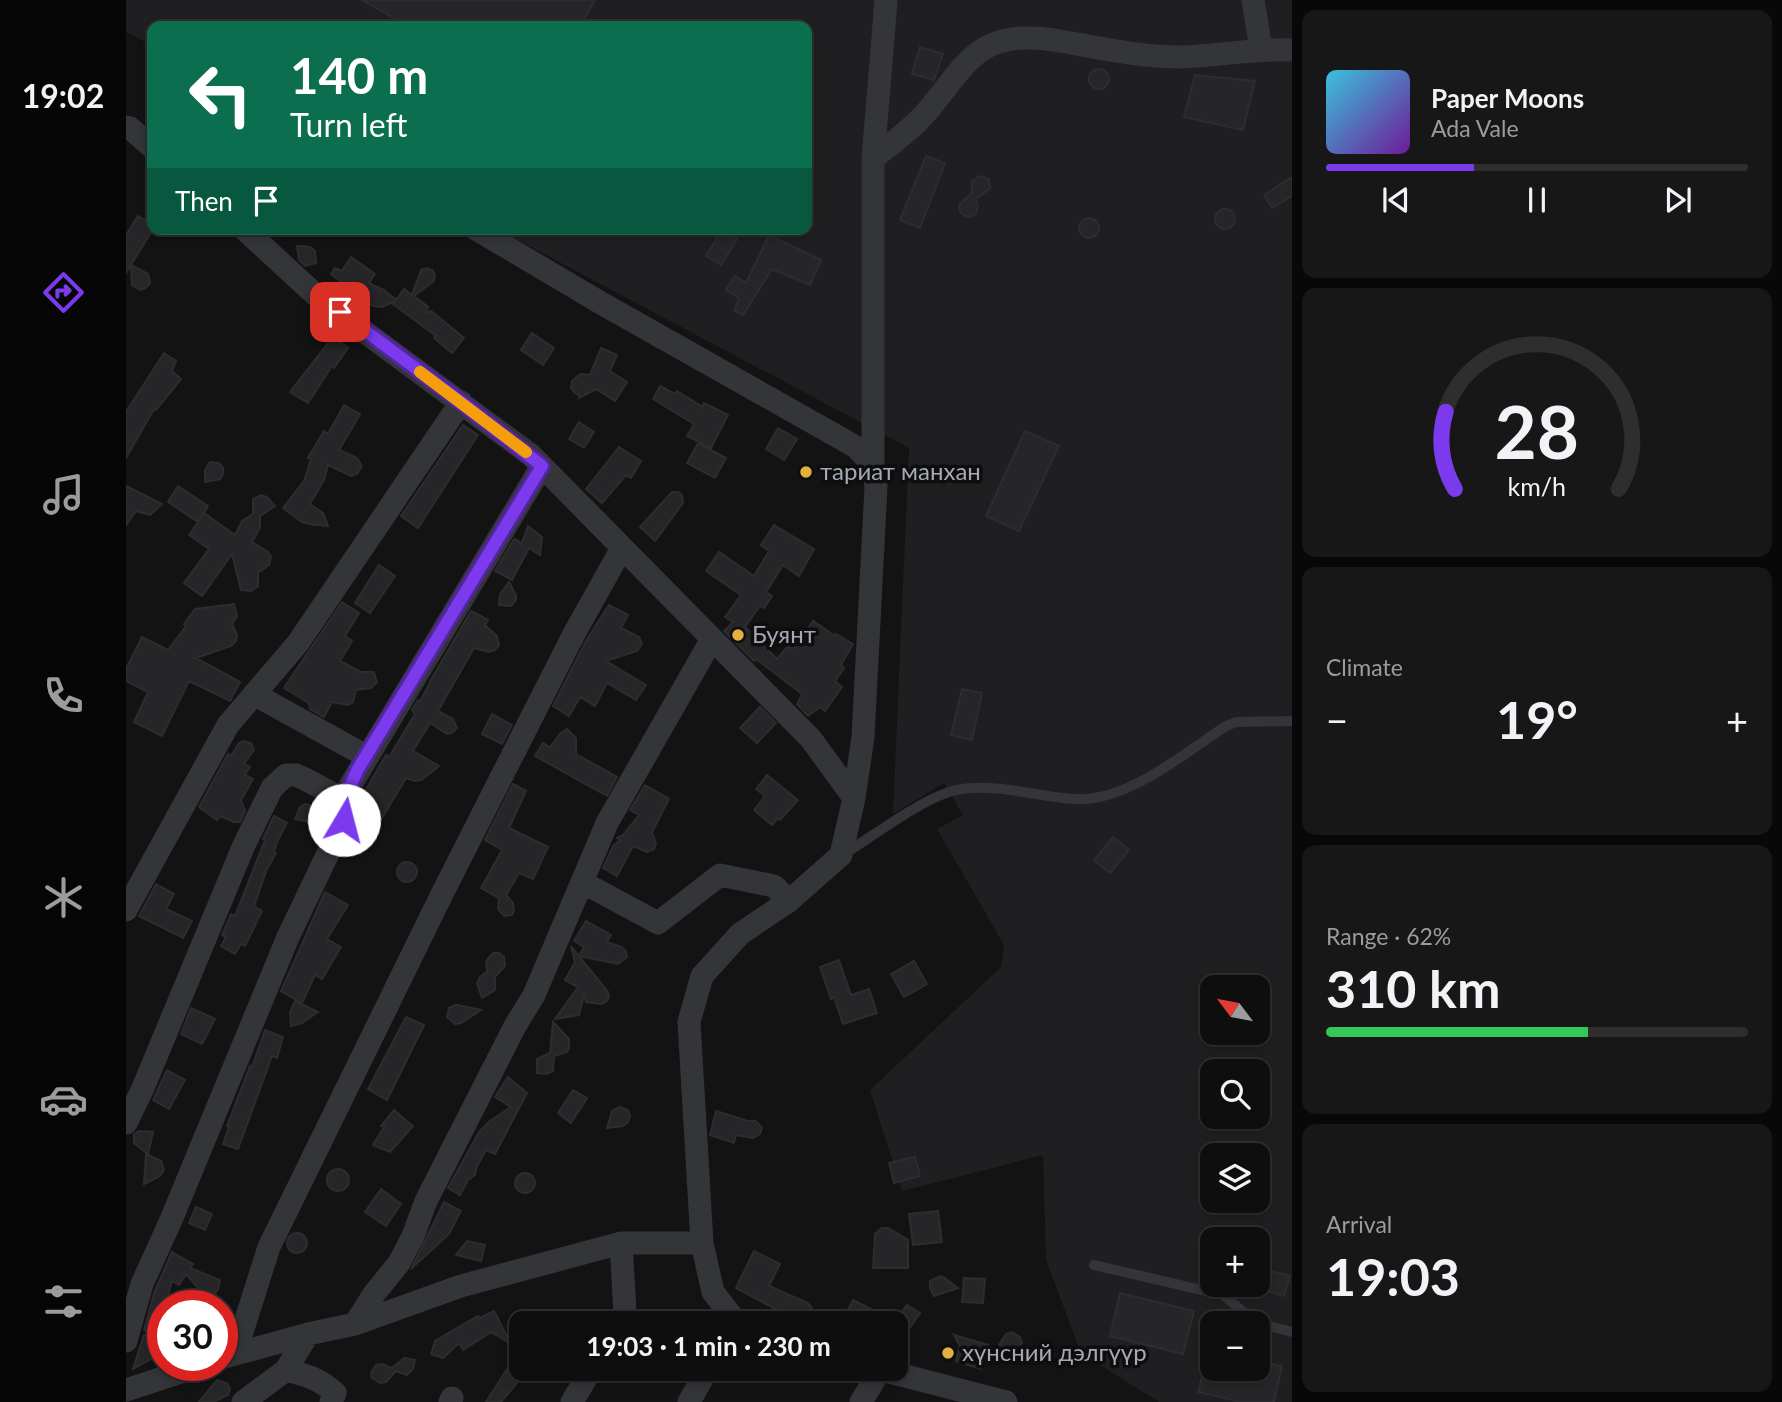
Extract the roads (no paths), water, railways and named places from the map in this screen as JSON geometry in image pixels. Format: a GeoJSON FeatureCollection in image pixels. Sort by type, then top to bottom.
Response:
{"type":"FeatureCollection","features":[{"type":"Feature","properties":{"kind":"street"},"geometry":{"type":"LineString","coordinates":[[728,1311],[713,1292],[702,1243],[689,1022],[702,975],[740,934],[789,901],[841,855],[854,798],[863,737],[876,487],[873,465],[873,159],[886,0]]}},
{"type":"Feature","properties":{"kind":"street"},"geometry":{"type":"LineString","coordinates":[[1253,0],[1261,49]]}},
{"type":"Feature","properties":{"kind":"street"},"geometry":{"type":"LineString","coordinates":[[873,159],[918,121],[944,94],[965,65],[990,46],[1015,38],[1043,39],[1147,56],[1183,57],[1261,49],[1292,50]]}},
{"type":"Feature","properties":{"kind":"street"},"geometry":{"type":"LineString","coordinates":[[126,127],[147,143]]}},
{"type":"Feature","properties":{"kind":"street"},"geometry":{"type":"LineString","coordinates":[[251,235],[319,298],[461,402],[542,466],[811,739],[854,798]]}},
{"type":"Feature","properties":{"kind":"street"},"geometry":{"type":"LineString","coordinates":[[486,235],[856,447],[873,465]]}},
{"type":"Feature","properties":{"kind":"street"},"geometry":{"type":"LineString","coordinates":[[126,910],[228,725],[298,643],[461,402]]}},
{"type":"Feature","properties":{"kind":"street"},"geometry":{"type":"LineString","coordinates":[[126,1341],[142,1284],[177,1207],[288,937],[344,820],[347,791],[542,466]]}},
{"type":"Feature","properties":{"kind":"street"},"geometry":{"type":"LineString","coordinates":[[238,1332],[274,1237],[448,882],[575,632],[622,548]]}},
{"type":"Feature","properties":{"kind":"street"},"geometry":{"type":"LineString","coordinates":[[355,1324],[398,1263],[413,1236],[426,1200],[515,1026],[534,995],[607,823],[712,639]]}},
{"type":"Feature","properties":{"kind":"street"},"geometry":{"type":"LineString","coordinates":[[254,694],[366,756]]}},
{"type":"Feature","properties":{"kind":"street"},"geometry":{"type":"LineString","coordinates":[[126,1123],[244,845],[272,788],[286,775],[296,775],[344,800]]}},
{"type":"Feature","properties":{"kind":"street"},"geometry":{"type":"LineString","coordinates":[[582,882],[657,923],[720,875],[774,886],[789,901]]}},
{"type":"Feature","properties":{"kind":"street"},"geometry":{"type":"LineString","coordinates":[[238,1353],[355,1324],[461,1286],[621,1244],[702,1243]]}},
{"type":"Feature","properties":{"kind":"street"},"geometry":{"type":"LineString","coordinates":[[621,1244],[625,1311]]}},
{"type":"Feature","properties":{"kind":"street"},"geometry":{"type":"LineString","coordinates":[[243,1402],[286,1370],[308,1334]]}},
{"type":"Feature","properties":{"kind":"street"},"geometry":{"type":"LineString","coordinates":[[286,1370],[312,1376],[326,1384],[335,1392],[331,1402]]}},
{"type":"Feature","properties":{"kind":"street"},"geometry":{"type":"LineString","coordinates":[[908,1379],[962,1396],[1006,1402]]}},
{"type":"Feature","properties":{"kind":"street"},"geometry":{"type":"LineString","coordinates":[[126,1390],[153,1381]]}},
{"type":"Feature","properties":{"kind":"street"},"geometry":{"type":"LineString","coordinates":[[572,1402],[584,1381]]}},
{"type":"Feature","properties":{"kind":"street"},"geometry":{"type":"LineString","coordinates":[[689,1402],[701,1381]]}},
{"type":"Feature","properties":{"kind":"street"},"geometry":{"type":"LineString","coordinates":[[861,1402],[871,1381]]}},
{"type":"Feature","properties":{"kind":"lane"},"geometry":{"type":"LineString","coordinates":[[841,855],[949,792],[973,788],[1078,800],[1108,795],[1144,780],[1226,726],[1236,722],[1292,721]]}},
{"type":"Feature","properties":{"kind":"lane"},"geometry":{"type":"LineString","coordinates":[[1094,1265],[1223,1295],[1243,1311]]}},
{"type":"Feature","properties":{"kind":"lane"},"geometry":{"type":"LineString","coordinates":[[1270,1326],[1292,1332]]}},
{"type":"Feature","properties":{"kind":"place","name":"тариат манхан"},"geometry":{"type":"Point","coordinates":[806,472]}},
{"type":"Feature","properties":{"kind":"place","name":"Буянт"},"geometry":{"type":"Point","coordinates":[738,635]}},
{"type":"Feature","properties":{"kind":"place","name":"хүнсний дэлгүүр"},"geometry":{"type":"Point","coordinates":[948,1353]}}]}
